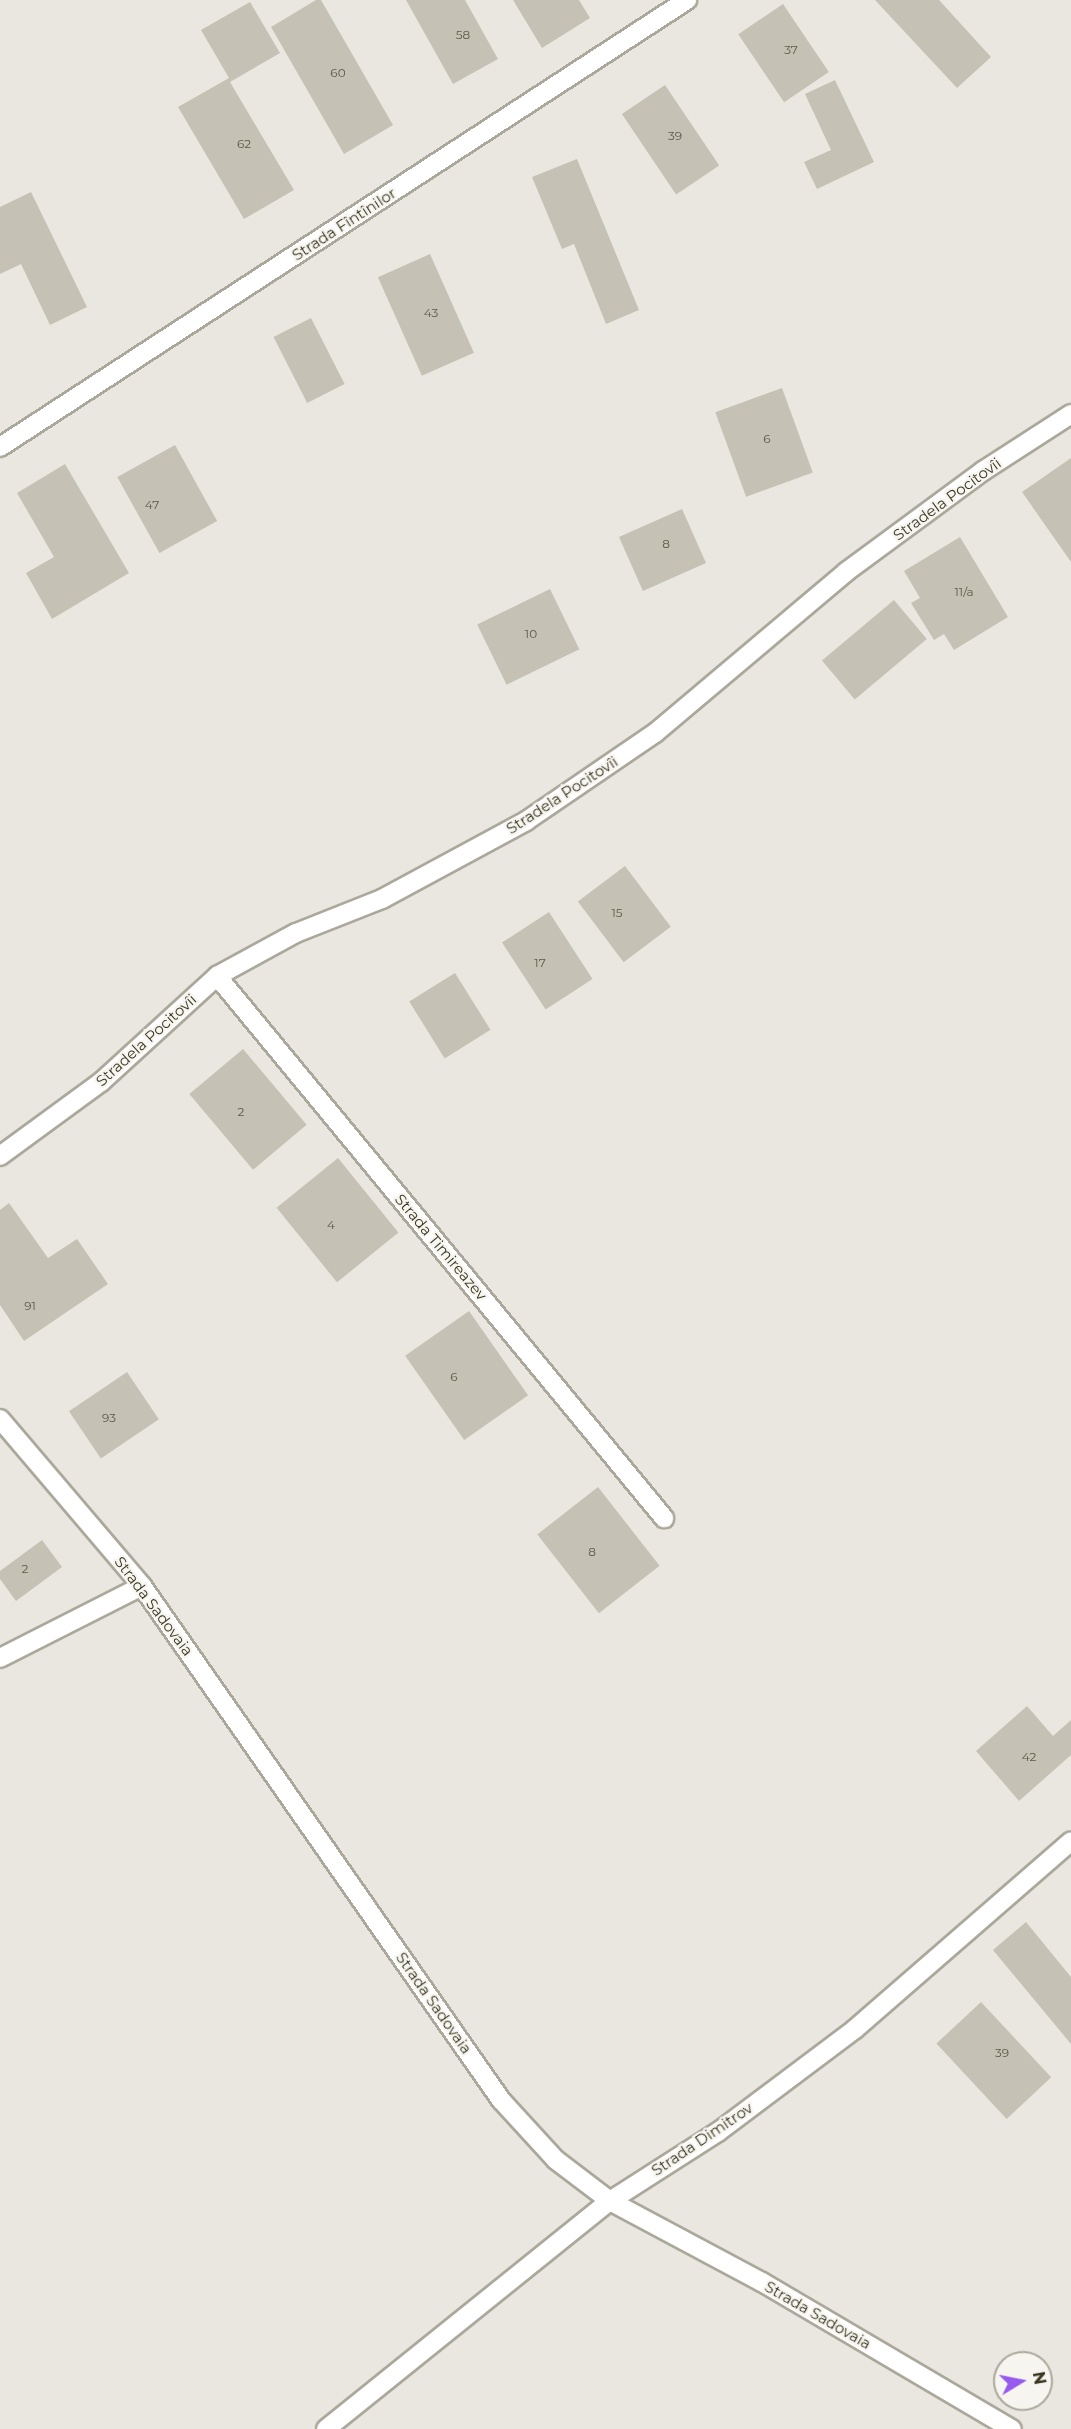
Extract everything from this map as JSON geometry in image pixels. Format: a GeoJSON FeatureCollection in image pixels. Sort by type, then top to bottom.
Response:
{"type":"FeatureCollection","features":[{"type":"Feature","properties":{"kind":"street","name":"Strada Fîntînilor"},"geometry":{"type":"LineString","coordinates":[[0,447],[687,0]]}},
{"type":"Feature","properties":{"kind":"street","name":"Stradela Pocitovîi"},"geometry":{"type":"LineString","coordinates":[[0,1156],[101,1082],[217,976],[296,933],[382,899],[526,821],[655,733],[846,572],[983,471],[1071,414]]}},
{"type":"Feature","properties":{"kind":"street","name":"Strada Timireazev"},"geometry":{"type":"LineString","coordinates":[[217,976],[664,1518]]}},
{"type":"Feature","properties":{"kind":"street","name":"Strada Sadovaia"},"geometry":{"type":"LineString","coordinates":[[0,1419],[142,1586],[501,2100],[556,2160],[610,2201],[762,2282],[1012,2429]]}},
{"type":"Feature","properties":{"kind":"street"},"geometry":{"type":"LineString","coordinates":[[0,1658],[142,1586]]}},
{"type":"Feature","properties":{"kind":"street","name":"Strada Dimitrov"},"geometry":{"type":"LineString","coordinates":[[326,2429],[610,2201],[718,2132],[855,2029],[1071,1841]]}},
{"type":"Feature","properties":{"kind":"building"},"geometry":{"type":"Polygon","coordinates":[[[316,0],[321,0],[393,125],[344,154],[271,27],[316,0]]]}},
{"type":"Feature","properties":{"kind":"building"},"geometry":{"type":"Polygon","coordinates":[[[406,0],[465,0],[498,59],[453,84],[406,0]]]}},
{"type":"Feature","properties":{"kind":"building"},"geometry":{"type":"Polygon","coordinates":[[[513,0],[579,0],[590,18],[542,48],[513,0]]]}},
{"type":"Feature","properties":{"kind":"building"},"geometry":{"type":"Polygon","coordinates":[[[875,0],[939,0],[991,57],[957,88],[875,0]]]}},
{"type":"Feature","properties":{"kind":"building"},"geometry":{"type":"Polygon","coordinates":[[[250,2],[280,53],[230,82],[294,190],[244,219],[178,107],[229,78],[201,30],[250,2]]]}},
{"type":"Feature","properties":{"kind":"building"},"geometry":{"type":"Polygon","coordinates":[[[783,4],[829,72],[784,102],[738,34],[783,4]]]}},
{"type":"Feature","properties":{"kind":"building"},"geometry":{"type":"Polygon","coordinates":[[[835,80],[874,162],[817,189],[804,162],[831,150],[805,94],[835,80]]]}},
{"type":"Feature","properties":{"kind":"building"},"geometry":{"type":"Polygon","coordinates":[[[665,85],[719,165],[676,194],[622,114],[665,85]]]}},
{"type":"Feature","properties":{"kind":"building"},"geometry":{"type":"Polygon","coordinates":[[[577,159],[639,310],[606,324],[574,244],[562,249],[532,177],[577,159]]]}},
{"type":"Feature","properties":{"kind":"building"},"geometry":{"type":"Polygon","coordinates":[[[31,192],[87,307],[50,325],[21,264],[0,274],[0,207],[31,192]]]}},
{"type":"Feature","properties":{"kind":"building"},"geometry":{"type":"Polygon","coordinates":[[[430,254],[474,353],[422,376],[378,277],[430,254]]]}},
{"type":"Feature","properties":{"kind":"building"},"geometry":{"type":"Polygon","coordinates":[[[311,318],[345,384],[307,403],[274,337],[311,318]]]}},
{"type":"Feature","properties":{"kind":"building"},"geometry":{"type":"Polygon","coordinates":[[[782,388],[813,473],[746,497],[715,412],[782,388]]]}},
{"type":"Feature","properties":{"kind":"building"},"geometry":{"type":"Polygon","coordinates":[[[175,445],[217,521],[159,553],[117,477],[175,445]]]}},
{"type":"Feature","properties":{"kind":"building"},"geometry":{"type":"Polygon","coordinates":[[[1071,458],[1071,562],[1022,492],[1071,458]]]}},
{"type":"Feature","properties":{"kind":"building"},"geometry":{"type":"Polygon","coordinates":[[[65,464],[129,573],[52,619],[26,573],[54,557],[17,493],[65,464]]]}},
{"type":"Feature","properties":{"kind":"building"},"geometry":{"type":"Polygon","coordinates":[[[682,509],[706,563],[643,591],[619,537],[682,509]]]}},
{"type":"Feature","properties":{"kind":"building"},"geometry":{"type":"Polygon","coordinates":[[[960,537],[1008,617],[954,650],[944,634],[934,640],[911,603],[920,598],[904,571],[960,537]]]}},
{"type":"Feature","properties":{"kind":"building"},"geometry":{"type":"Polygon","coordinates":[[[550,589],[579,649],[507,685],[477,625],[550,589]]]}},
{"type":"Feature","properties":{"kind":"building"},"geometry":{"type":"Polygon","coordinates":[[[894,600],[927,639],[855,699],[822,660],[894,600]]]}},
{"type":"Feature","properties":{"kind":"building"},"geometry":{"type":"Polygon","coordinates":[[[625,866],[671,927],[624,962],[578,902],[625,866]]]}},
{"type":"Feature","properties":{"kind":"building"},"geometry":{"type":"Polygon","coordinates":[[[549,912],[593,979],[546,1010],[502,942],[549,912]]]}},
{"type":"Feature","properties":{"kind":"building"},"geometry":{"type":"Polygon","coordinates":[[[455,973],[491,1030],[445,1058],[409,1002],[455,973]]]}},
{"type":"Feature","properties":{"kind":"building"},"geometry":{"type":"Polygon","coordinates":[[[243,1049],[307,1125],[253,1170],[189,1094],[243,1049]]]}},
{"type":"Feature","properties":{"kind":"building"},"geometry":{"type":"Polygon","coordinates":[[[338,1158],[398,1233],[337,1282],[277,1208],[338,1158]]]}},
{"type":"Feature","properties":{"kind":"building"},"geometry":{"type":"Polygon","coordinates":[[[9,1203],[48,1258],[77,1239],[108,1284],[24,1341],[0,1305],[0,1210],[9,1203]]]}},
{"type":"Feature","properties":{"kind":"building"},"geometry":{"type":"Polygon","coordinates":[[[469,1311],[528,1395],[464,1440],[405,1356],[469,1311]]]}},
{"type":"Feature","properties":{"kind":"building"},"geometry":{"type":"Polygon","coordinates":[[[127,1372],[159,1419],[101,1458],[69,1411],[127,1372]]]}},
{"type":"Feature","properties":{"kind":"building"},"geometry":{"type":"Polygon","coordinates":[[[598,1487],[660,1566],[599,1613],[537,1534],[598,1487]]]}},
{"type":"Feature","properties":{"kind":"building"},"geometry":{"type":"Polygon","coordinates":[[[42,1540],[62,1567],[16,1601],[0,1579],[0,1571],[42,1540]]]}},
{"type":"Feature","properties":{"kind":"building"},"geometry":{"type":"Polygon","coordinates":[[[1027,1706],[1053,1736],[1071,1720],[1071,1755],[1019,1801],[976,1751],[1027,1706]]]}},
{"type":"Feature","properties":{"kind":"building"},"geometry":{"type":"Polygon","coordinates":[[[1026,1922],[1071,1977],[1071,2044],[993,1950],[1026,1922]]]}},
{"type":"Feature","properties":{"kind":"building"},"geometry":{"type":"Polygon","coordinates":[[[981,2002],[1051,2077],[1007,2119],[936,2044],[981,2002]]]}}]}
